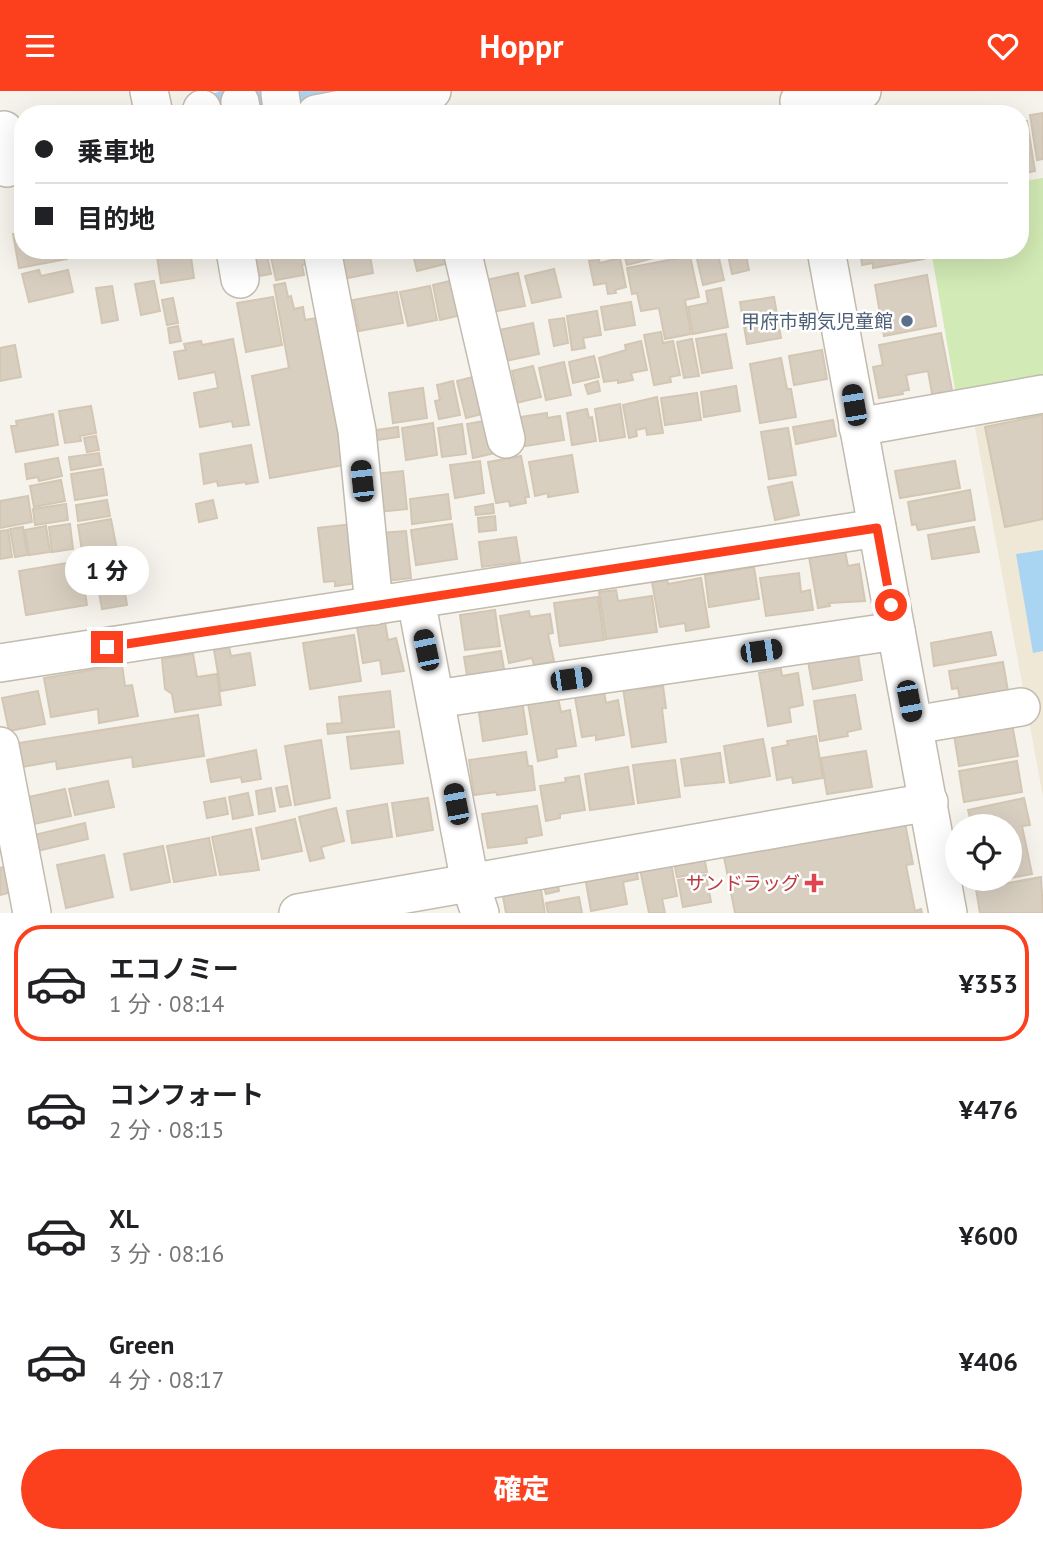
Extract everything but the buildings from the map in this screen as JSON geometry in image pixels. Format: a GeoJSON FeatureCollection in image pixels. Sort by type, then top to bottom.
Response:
{"type":"FeatureCollection","features":[{"type":"Feature","properties":{"kind":"street"},"geometry":{"type":"LineString","coordinates":[[799,102],[862,91]]}},
{"type":"Feature","properties":{"kind":"street"},"geometry":{"type":"LineString","coordinates":[[304,105],[361,97],[429,99]]}},
{"type":"Feature","properties":{"kind":"street"},"geometry":{"type":"LineString","coordinates":[[324,259],[357,431],[374,606]]}},
{"type":"Feature","properties":{"kind":"street"},"geometry":{"type":"LineString","coordinates":[[464,259],[506,439]]}},
{"type":"Feature","properties":{"kind":"street"},"geometry":{"type":"LineString","coordinates":[[828,259],[948,913]]}},
{"type":"Feature","properties":{"kind":"street"},"geometry":{"type":"LineString","coordinates":[[858,427],[1043,394]]}},
{"type":"Feature","properties":{"kind":"street"},"geometry":{"type":"LineString","coordinates":[[0,663],[877,528]]}},
{"type":"Feature","properties":{"kind":"street"},"geometry":{"type":"LineString","coordinates":[[416,600],[475,898]]}},
{"type":"Feature","properties":{"kind":"street"},"geometry":{"type":"LineString","coordinates":[[436,699],[896,631]]}},
{"type":"Feature","properties":{"kind":"street"},"geometry":{"type":"LineString","coordinates":[[914,725],[1021,707]]}},
{"type":"Feature","properties":{"kind":"street"},"geometry":{"type":"LineString","coordinates":[[0,746],[32,913]]}},
{"type":"Feature","properties":{"kind":"street"},"geometry":{"type":"LineString","coordinates":[[298,913],[475,898],[929,802]]}},
{"type":"Feature","properties":{"kind":"shaded area"},"geometry":{"type":"Polygon","coordinates":[[[1043,409],[1043,797],[974,422],[1043,409]]]}},
{"type":"Feature","properties":{"kind":"green space"},"geometry":{"type":"Polygon","coordinates":[[[1043,178],[1043,385],[957,401],[933,259],[1029,259],[1029,180],[1043,178]]]}},
{"type":"Feature","properties":{"kind":"water"},"geometry":{"type":"Polygon","coordinates":[[[1043,550],[1043,651],[1033,653],[1016,554],[1043,550]]]}},
{"type":"Feature","properties":{"kind":"waterway"},"geometry":{"type":"LineString","coordinates":[[274,105],[345,91]]}},
{"type":"Feature","properties":{"kind":"place","name":"甲府市朝気児童館"},"geometry":{"type":"Point","coordinates":[907,321]}},
{"type":"Feature","properties":{"kind":"place","name":"サンドラッグ"},"geometry":{"type":"Point","coordinates":[814,883]}},
{"type":"Feature","properties":{"kind":"route"},"geometry":{"type":"LineString","coordinates":[[107,647],[877,528],[891,605]]}}]}
